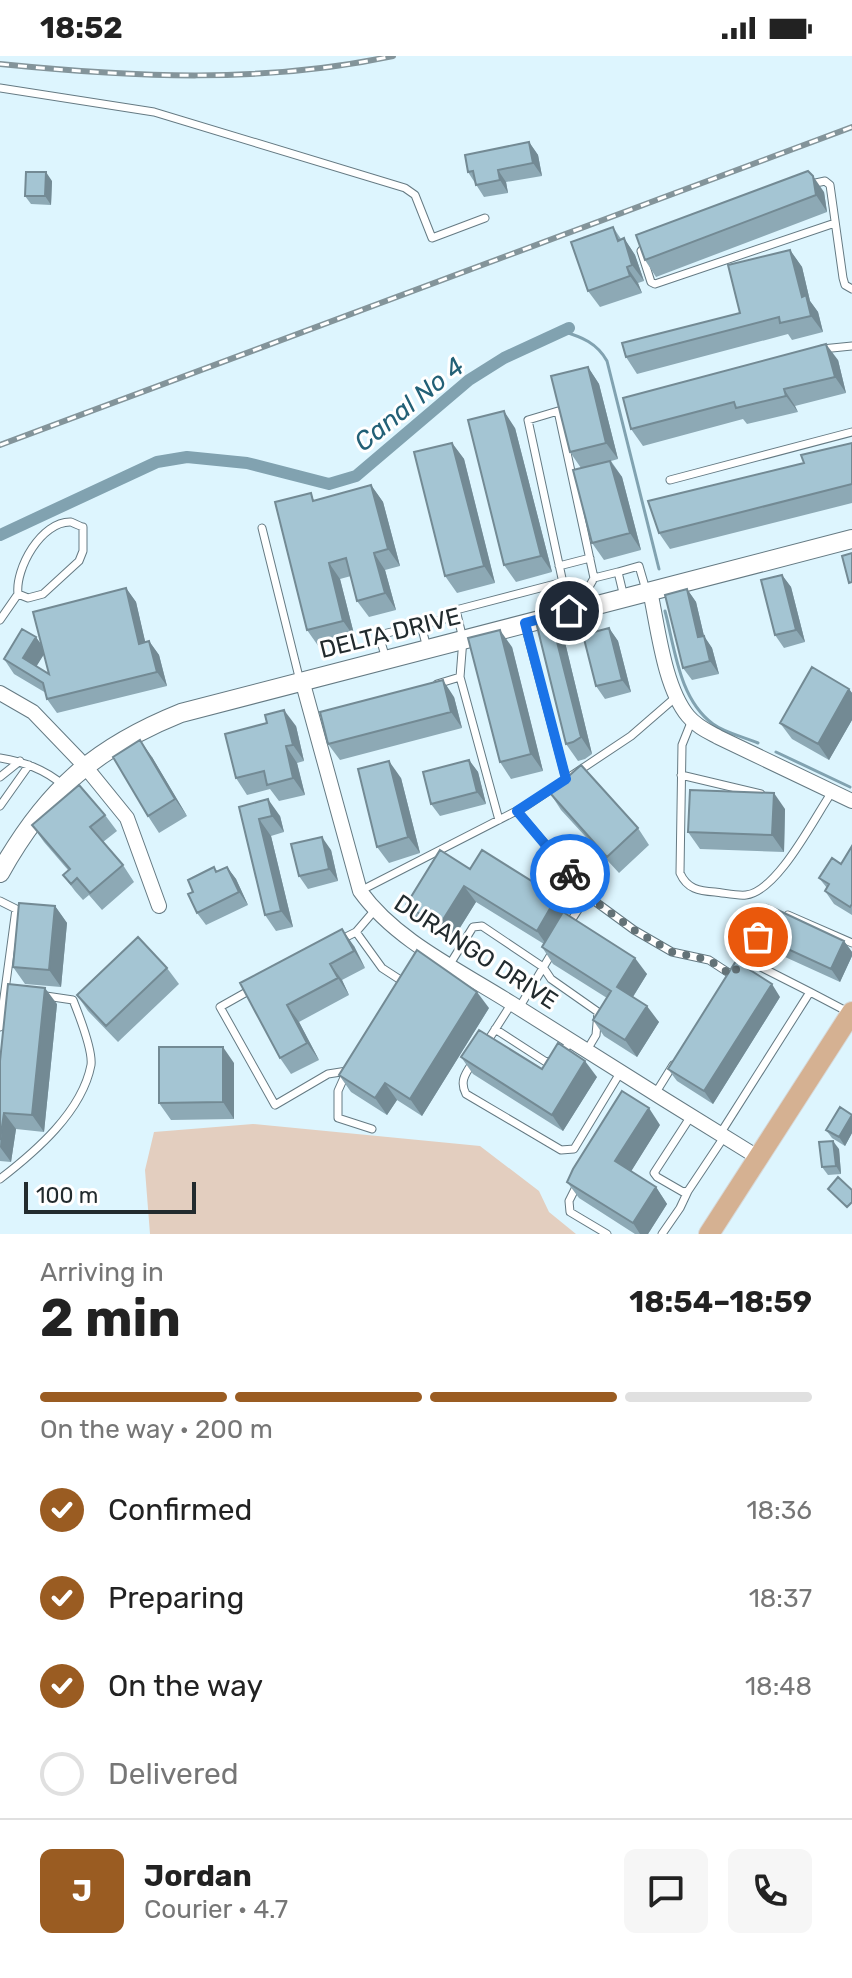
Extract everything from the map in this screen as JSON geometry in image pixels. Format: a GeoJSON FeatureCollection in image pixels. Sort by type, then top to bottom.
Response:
{"type":"FeatureCollection","features":[{"type":"Feature","properties":{"kind":"main road","name":"DELTA DRIVE"},"geometry":{"type":"LineString","coordinates":[[0,873],[35,818],[84,765],[119,741],[181,713],[852,539]]}},
{"type":"Feature","properties":{"kind":"main road"},"geometry":{"type":"LineString","coordinates":[[709,1234],[852,1012]]}},
{"type":"Feature","properties":{"kind":"street"},"geometry":{"type":"LineString","coordinates":[[648,591],[676,697],[692,720],[718,737],[852,801]]}},
{"type":"Feature","properties":{"kind":"street","name":"DURANGO DRIVE"},"geometry":{"type":"LineString","coordinates":[[301,681],[318,716],[360,891],[374,911],[420,953],[450,964],[587,1050],[620,1073],[637,1091],[655,1094],[759,1158]]}},
{"type":"Feature","properties":{"kind":"street"},"geometry":{"type":"LineString","coordinates":[[0,693],[33,712],[84,765],[127,818],[159,906]]}},
{"type":"Feature","properties":{"kind":"lane"},"geometry":{"type":"LineString","coordinates":[[0,88],[154,112],[405,188],[415,195],[432,238],[485,218]]}},
{"type":"Feature","properties":{"kind":"lane"},"geometry":{"type":"LineString","coordinates":[[805,186],[820,181],[830,185],[843,278],[845,285],[852,289]]}},
{"type":"Feature","properties":{"kind":"lane"},"geometry":{"type":"LineString","coordinates":[[658,241],[643,246],[641,251],[651,282],[655,284],[835,223]]}},
{"type":"Feature","properties":{"kind":"lane"},"geometry":{"type":"LineString","coordinates":[[809,352],[852,346]]}},
{"type":"Feature","properties":{"kind":"lane"},"geometry":{"type":"LineString","coordinates":[[569,611],[528,420],[558,411],[594,578],[589,587],[592,605]]}},
{"type":"Feature","properties":{"kind":"lane"},"geometry":{"type":"LineString","coordinates":[[670,480],[852,432]]}},
{"type":"Feature","properties":{"kind":"lane"},"geometry":{"type":"LineString","coordinates":[[0,620],[18,594],[17,584],[25,560],[40,538],[55,527],[71,522],[83,527],[83,551],[79,561],[43,594],[28,598],[18,594]]}},
{"type":"Feature","properties":{"kind":"lane"},"geometry":{"type":"LineString","coordinates":[[262,528],[301,681]]}},
{"type":"Feature","properties":{"kind":"lane"},"geometry":{"type":"LineString","coordinates":[[559,566],[590,558]]}},
{"type":"Feature","properties":{"kind":"lane"},"geometry":{"type":"LineString","coordinates":[[594,578],[639,566],[648,591]]}},
{"type":"Feature","properties":{"kind":"lane"},"geometry":{"type":"LineString","coordinates":[[618,572],[625,597]]}},
{"type":"Feature","properties":{"kind":"lane"},"geometry":{"type":"LineString","coordinates":[[499,820],[460,677],[463,639],[456,610],[563,582]]}},
{"type":"Feature","properties":{"kind":"lane"},"geometry":{"type":"LineString","coordinates":[[386,659],[379,635],[457,616]]}},
{"type":"Feature","properties":{"kind":"lane"},"geometry":{"type":"LineString","coordinates":[[525,623],[566,779]]}},
{"type":"Feature","properties":{"kind":"lane"},"geometry":{"type":"LineString","coordinates":[[421,625],[427,648]]}},
{"type":"Feature","properties":{"kind":"lane"},"geometry":{"type":"LineString","coordinates":[[425,687],[460,677]]}},
{"type":"Feature","properties":{"kind":"lane"},"geometry":{"type":"LineString","coordinates":[[360,891],[517,811],[631,736],[676,697]]}},
{"type":"Feature","properties":{"kind":"lane"},"geometry":{"type":"LineString","coordinates":[[692,720],[682,745],[680,873],[684,882],[698,891],[748,895],[766,887],[789,859],[832,792]]}},
{"type":"Feature","properties":{"kind":"lane"},"geometry":{"type":"LineString","coordinates":[[0,758],[20,761],[48,773],[64,786]]}},
{"type":"Feature","properties":{"kind":"lane"},"geometry":{"type":"LineString","coordinates":[[0,777],[20,761]]}},
{"type":"Feature","properties":{"kind":"lane"},"geometry":{"type":"LineString","coordinates":[[0,806],[29,765]]}},
{"type":"Feature","properties":{"kind":"lane"},"geometry":{"type":"LineString","coordinates":[[681,775],[763,795]]}},
{"type":"Feature","properties":{"kind":"lane"},"geometry":{"type":"LineString","coordinates":[[517,811],[588,894],[634,930],[672,952],[709,960],[732,975]]}},
{"type":"Feature","properties":{"kind":"lane"},"geometry":{"type":"LineString","coordinates":[[565,930],[588,894]]}},
{"type":"Feature","properties":{"kind":"lane"},"geometry":{"type":"LineString","coordinates":[[0,901],[16,909],[0,1027]]}},
{"type":"Feature","properties":{"kind":"lane"},"geometry":{"type":"LineString","coordinates":[[776,910],[852,943]]}},
{"type":"Feature","properties":{"kind":"lane"},"geometry":{"type":"LineString","coordinates":[[328,947],[356,932],[374,911]]}},
{"type":"Feature","properties":{"kind":"lane"},"geometry":{"type":"LineString","coordinates":[[746,962],[765,925]]}},
{"type":"Feature","properties":{"kind":"lane"},"geometry":{"type":"LineString","coordinates":[[450,964],[473,927],[482,926],[543,967],[551,979],[598,1012],[596,1035],[587,1050]]}},
{"type":"Feature","properties":{"kind":"lane"},"geometry":{"type":"LineString","coordinates":[[356,932],[382,968],[402,981]]}},
{"type":"Feature","properties":{"kind":"lane"},"geometry":{"type":"LineString","coordinates":[[558,943],[495,1029],[463,1077],[462,1086],[466,1094],[561,1150],[574,1149],[620,1073]]}},
{"type":"Feature","properties":{"kind":"lane"},"geometry":{"type":"LineString","coordinates":[[723,989],[740,964],[753,963],[852,1012]]}},
{"type":"Feature","properties":{"kind":"lane"},"geometry":{"type":"LineString","coordinates":[[394,994],[409,970]]}},
{"type":"Feature","properties":{"kind":"lane"},"geometry":{"type":"LineString","coordinates":[[258,986],[220,1007],[275,1105],[328,1074],[346,1073]]}},
{"type":"Feature","properties":{"kind":"lane"},"geometry":{"type":"LineString","coordinates":[[662,1234],[810,992]]}},
{"type":"Feature","properties":{"kind":"lane"},"geometry":{"type":"LineString","coordinates":[[2,997],[16,995]]}},
{"type":"Feature","properties":{"kind":"lane"},"geometry":{"type":"LineString","coordinates":[[0,1179],[53,1133],[77,1100],[91,1063],[73,1000],[43,996]]}},
{"type":"Feature","properties":{"kind":"lane"},"geometry":{"type":"LineString","coordinates":[[495,1029],[546,1062],[558,1060],[571,1040]]}},
{"type":"Feature","properties":{"kind":"lane"},"geometry":{"type":"LineString","coordinates":[[655,1094],[680,1054]]}},
{"type":"Feature","properties":{"kind":"lane"},"geometry":{"type":"LineString","coordinates":[[354,1060],[338,1091],[338,1118],[372,1129]]}},
{"type":"Feature","properties":{"kind":"lane"},"geometry":{"type":"LineString","coordinates":[[688,1191],[683,1192],[654,1173],[691,1116]]}},
{"type":"Feature","properties":{"kind":"lane"},"geometry":{"type":"LineString","coordinates":[[581,1178],[569,1201],[570,1212],[607,1234]]}},
{"type":"Feature","properties":{"kind":"shaded area"},"geometry":{"type":"Polygon","coordinates":[[[253,1124],[480,1146],[539,1191],[549,1212],[576,1234],[150,1234],[145,1170],[154,1132],[253,1124]]]}},
{"type":"Feature","properties":{"kind":"building"},"geometry":{"type":"Polygon","coordinates":[[[529,142],[533,163],[498,170],[500,180],[476,185],[473,171],[468,172],[465,155],[529,142]]]}},
{"type":"Feature","properties":{"kind":"building"},"geometry":{"type":"Polygon","coordinates":[[[808,171],[813,176],[816,195],[645,260],[636,235],[808,171]]]}},
{"type":"Feature","properties":{"kind":"building"},"geometry":{"type":"Polygon","coordinates":[[[26,172],[46,172],[45,196],[25,196],[26,172]]]}},
{"type":"Feature","properties":{"kind":"building"},"geometry":{"type":"Polygon","coordinates":[[[613,227],[618,241],[624,238],[632,265],[627,267],[630,276],[588,291],[571,242],[613,227]]]}},
{"type":"Feature","properties":{"kind":"building"},"geometry":{"type":"Polygon","coordinates":[[[790,250],[802,297],[806,295],[811,316],[780,323],[779,317],[626,357],[622,343],[740,313],[728,265],[790,250]]]}},
{"type":"Feature","properties":{"kind":"building"},"geometry":{"type":"Polygon","coordinates":[[[826,344],[835,377],[784,389],[786,396],[736,408],[734,402],[631,429],[623,398],[826,344]]]}},
{"type":"Feature","properties":{"kind":"building"},"geometry":{"type":"Polygon","coordinates":[[[588,367],[606,443],[570,452],[551,376],[588,367]]]}},
{"type":"Feature","properties":{"kind":"building"},"geometry":{"type":"Polygon","coordinates":[[[504,411],[541,556],[504,565],[468,420],[504,411]]]}},
{"type":"Feature","properties":{"kind":"building"},"geometry":{"type":"Polygon","coordinates":[[[452,443],[484,566],[445,576],[414,452],[452,443]]]}},
{"type":"Feature","properties":{"kind":"building"},"geometry":{"type":"Polygon","coordinates":[[[852,443],[852,484],[659,533],[648,501],[804,463],[801,455],[852,443]]]}},
{"type":"Feature","properties":{"kind":"building"},"geometry":{"type":"Polygon","coordinates":[[[610,461],[630,533],[592,543],[573,470],[610,461]]]}},
{"type":"Feature","properties":{"kind":"building"},"geometry":{"type":"Polygon","coordinates":[[[371,485],[388,549],[374,553],[385,593],[357,601],[346,558],[329,563],[343,621],[307,630],[275,502],[311,493],[313,501],[371,485]]]}},
{"type":"Feature","properties":{"kind":"building"},"geometry":{"type":"Polygon","coordinates":[[[852,553],[852,582],[849,583],[842,556],[852,553]]]}},
{"type":"Feature","properties":{"kind":"building"},"geometry":{"type":"Polygon","coordinates":[[[782,575],[796,630],[775,635],[761,580],[782,575]]]}},
{"type":"Feature","properties":{"kind":"building"},"geometry":{"type":"Polygon","coordinates":[[[126,588],[139,644],[149,641],[157,672],[47,699],[43,683],[4,659],[22,629],[36,637],[23,658],[49,674],[33,612],[126,588]]]}},
{"type":"Feature","properties":{"kind":"building"},"geometry":{"type":"Polygon","coordinates":[[[687,589],[698,637],[704,636],[710,661],[683,668],[665,595],[687,589]]]}},
{"type":"Feature","properties":{"kind":"building"},"geometry":{"type":"Polygon","coordinates":[[[551,618],[581,737],[566,744],[536,622],[551,618]]]}},
{"type":"Feature","properties":{"kind":"building"},"geometry":{"type":"Polygon","coordinates":[[[609,628],[622,680],[596,686],[583,635],[609,628]]]}},
{"type":"Feature","properties":{"kind":"building"},"geometry":{"type":"Polygon","coordinates":[[[500,630],[531,754],[500,762],[468,638],[500,630]]]}},
{"type":"Feature","properties":{"kind":"building"},"geometry":{"type":"Polygon","coordinates":[[[812,667],[849,689],[818,744],[780,723],[812,667]]]}},
{"type":"Feature","properties":{"kind":"building"},"geometry":{"type":"Polygon","coordinates":[[[443,680],[451,712],[328,744],[320,712],[443,680]]]}},
{"type":"Feature","properties":{"kind":"building"},"geometry":{"type":"Polygon","coordinates":[[[284,710],[293,745],[286,746],[293,778],[267,785],[264,771],[236,778],[225,734],[267,723],[265,715],[284,710]]]}},
{"type":"Feature","properties":{"kind":"building"},"geometry":{"type":"Polygon","coordinates":[[[140,740],[175,799],[148,816],[113,757],[140,740]]]}},
{"type":"Feature","properties":{"kind":"building"},"geometry":{"type":"Polygon","coordinates":[[[469,760],[477,792],[431,804],[423,772],[469,760]]]}},
{"type":"Feature","properties":{"kind":"building"},"geometry":{"type":"Polygon","coordinates":[[[389,761],[408,837],[377,847],[358,769],[389,761]]]}},
{"type":"Feature","properties":{"kind":"building"},"geometry":{"type":"Polygon","coordinates":[[[581,765],[638,828],[607,857],[550,793],[581,765]]]}},
{"type":"Feature","properties":{"kind":"building"},"geometry":{"type":"Polygon","coordinates":[[[79,785],[105,815],[90,827],[123,865],[90,893],[77,878],[71,884],[63,875],[70,869],[32,825],[79,785]]]}},
{"type":"Feature","properties":{"kind":"building"},"geometry":{"type":"Polygon","coordinates":[[[690,790],[774,793],[772,835],[688,832],[690,790]]]}},
{"type":"Feature","properties":{"kind":"building"},"geometry":{"type":"Polygon","coordinates":[[[268,799],[272,816],[259,819],[281,911],[265,915],[239,807],[268,799]]]}},
{"type":"Feature","properties":{"kind":"building"},"geometry":{"type":"Polygon","coordinates":[[[322,837],[329,869],[299,876],[291,844],[322,837]]]}},
{"type":"Feature","properties":{"kind":"building"},"geometry":{"type":"Polygon","coordinates":[[[852,846],[850,907],[825,891],[829,884],[819,878],[832,858],[841,864],[852,846]]]}},
{"type":"Feature","properties":{"kind":"building"},"geometry":{"type":"Polygon","coordinates":[[[440,850],[470,869],[482,850],[554,895],[549,903],[552,905],[537,931],[464,886],[439,926],[406,905],[440,850]]]}},
{"type":"Feature","properties":{"kind":"building"},"geometry":{"type":"Polygon","coordinates":[[[214,867],[216,872],[227,867],[239,892],[197,913],[188,894],[193,892],[188,880],[214,867]]]}},
{"type":"Feature","properties":{"kind":"building"},"geometry":{"type":"Polygon","coordinates":[[[19,903],[55,906],[49,970],[13,967],[19,903]]]}},
{"type":"Feature","properties":{"kind":"building"},"geometry":{"type":"Polygon","coordinates":[[[767,905],[844,941],[831,969],[753,933],[767,905]]]}},
{"type":"Feature","properties":{"kind":"building"},"geometry":{"type":"Polygon","coordinates":[[[563,912],[635,958],[617,987],[647,1006],[625,1040],[593,1020],[611,991],[542,947],[563,912]]]}},
{"type":"Feature","properties":{"kind":"building"},"geometry":{"type":"Polygon","coordinates":[[[342,929],[354,951],[330,964],[338,978],[287,1005],[307,1043],[280,1058],[240,983],[342,929]]]}},
{"type":"Feature","properties":{"kind":"building"},"geometry":{"type":"Polygon","coordinates":[[[138,937],[167,968],[106,1026],[77,995],[138,937]]]}},
{"type":"Feature","properties":{"kind":"building"},"geometry":{"type":"Polygon","coordinates":[[[417,950],[477,992],[410,1099],[385,1083],[375,1098],[339,1075],[417,950]]]}},
{"type":"Feature","properties":{"kind":"building"},"geometry":{"type":"Polygon","coordinates":[[[736,961],[772,984],[704,1091],[668,1069],[736,961]]]}},
{"type":"Feature","properties":{"kind":"building"},"geometry":{"type":"Polygon","coordinates":[[[8,984],[45,988],[32,1115],[4,1113],[0,1140],[0,1061],[8,984]]]}},
{"type":"Feature","properties":{"kind":"building"},"geometry":{"type":"Polygon","coordinates":[[[479,1030],[542,1069],[558,1043],[585,1061],[552,1115],[461,1057],[479,1030]]]}},
{"type":"Feature","properties":{"kind":"building"},"geometry":{"type":"Polygon","coordinates":[[[159,1047],[223,1047],[223,1102],[159,1103],[159,1047]]]}},
{"type":"Feature","properties":{"kind":"building"},"geometry":{"type":"Polygon","coordinates":[[[622,1091],[649,1108],[615,1161],[656,1187],[633,1223],[567,1182],[622,1091]]]}},
{"type":"Feature","properties":{"kind":"building"},"geometry":{"type":"Polygon","coordinates":[[[840,1107],[852,1115],[839,1137],[826,1130],[840,1107]]]}},
{"type":"Feature","properties":{"kind":"building"},"geometry":{"type":"Polygon","coordinates":[[[833,1141],[836,1166],[822,1167],[819,1142],[833,1141]]]}},
{"type":"Feature","properties":{"kind":"building"},"geometry":{"type":"Polygon","coordinates":[[[838,1177],[852,1190],[852,1202],[847,1207],[828,1189],[838,1177]]]}},
{"type":"Feature","properties":{"kind":"waterway","name":"Canal No 4"},"geometry":{"type":"LineString","coordinates":[[0,535],[157,462],[187,457],[247,463],[329,484],[356,476],[469,380],[504,358],[569,328]]}},
{"type":"Feature","properties":{"kind":"waterway"},"geometry":{"type":"LineString","coordinates":[[562,331],[588,342],[607,361],[659,569]]}},
{"type":"Feature","properties":{"kind":"waterway"},"geometry":{"type":"LineString","coordinates":[[665,611],[680,672],[702,714],[718,727],[758,743]]}},
{"type":"Feature","properties":{"kind":"waterway"},"geometry":{"type":"LineString","coordinates":[[776,752],[850,787]]}},
{"type":"Feature","properties":{"kind":"railway"},"geometry":{"type":"LineString","coordinates":[[0,64],[148,75],[197,75],[295,71],[393,56]]}},
{"type":"Feature","properties":{"kind":"railway"},"geometry":{"type":"LineString","coordinates":[[0,445],[852,127]]}},
{"type":"Feature","properties":{"kind":"way so far"},"geometry":{"type":"LineString","coordinates":[[570,874],[593,900],[634,930],[672,952],[709,960],[732,975],[740,964],[746,962],[758,937]]}},
{"type":"Feature","properties":{"kind":"route"},"geometry":{"type":"LineString","coordinates":[[569,611],[525,623],[566,779],[517,811],[570,874]]}}]}
